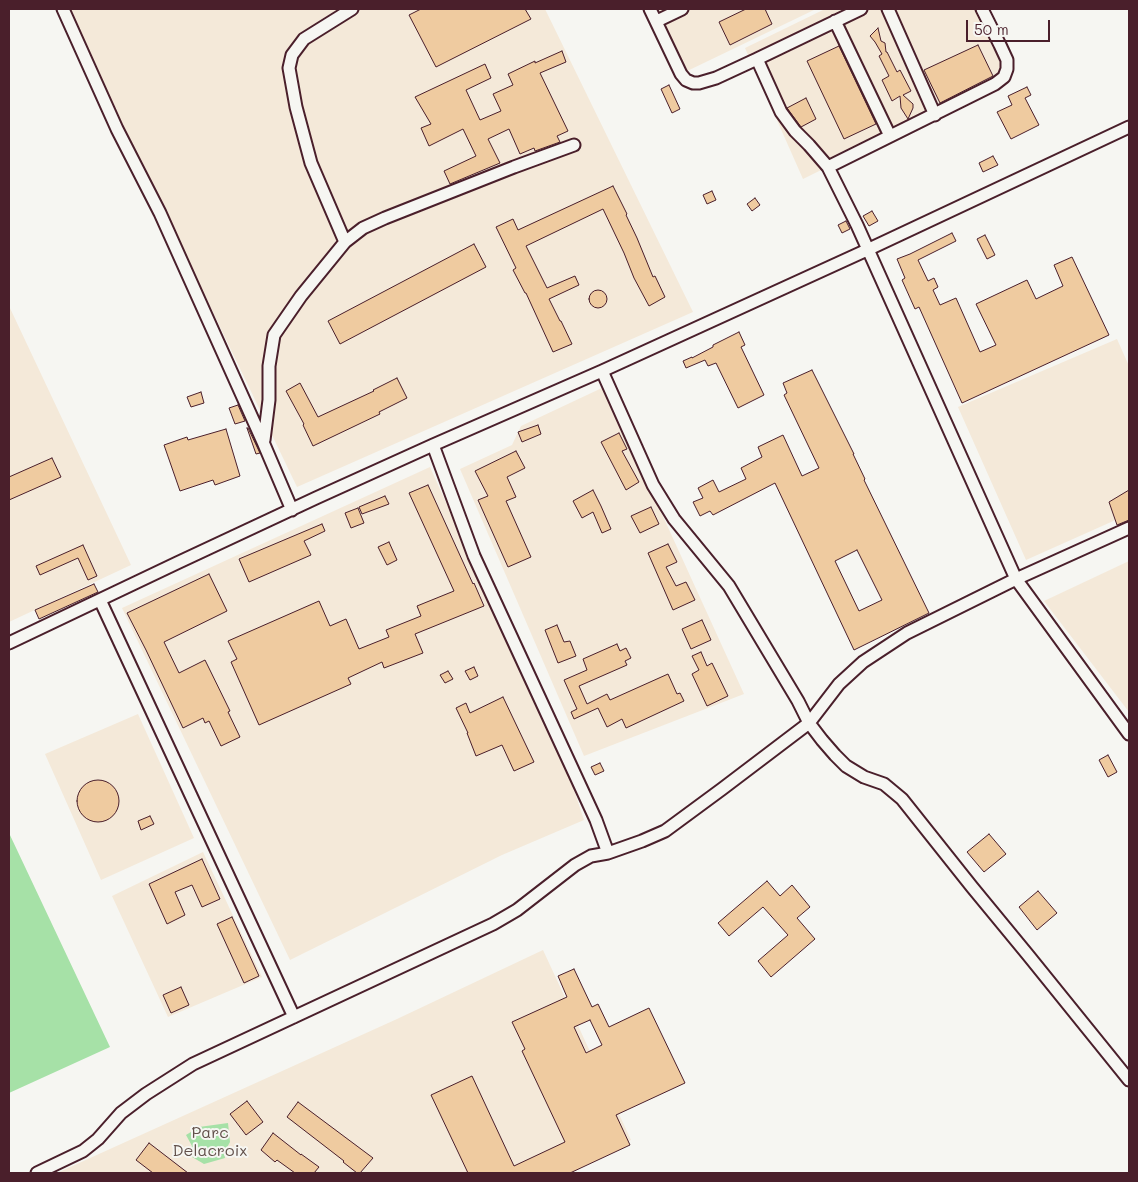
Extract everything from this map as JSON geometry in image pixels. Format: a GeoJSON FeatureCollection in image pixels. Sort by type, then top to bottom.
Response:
{"type":"FeatureCollection","features":[{"type":"Feature","properties":{"kind":"street"},"geometry":{"type":"LineString","coordinates":[[63,9],[117,129],[160,212],[292,510]]}},
{"type":"Feature","properties":{"kind":"street"},"geometry":{"type":"LineString","coordinates":[[344,242],[311,164],[296,107],[289,68],[292,55],[304,39],[352,9]]}},
{"type":"Feature","properties":{"kind":"street"},"geometry":{"type":"LineString","coordinates":[[650,9],[681,74],[686,80],[693,83],[716,78],[861,9]]}},
{"type":"Feature","properties":{"kind":"street"},"geometry":{"type":"LineString","coordinates":[[657,21],[682,9]]}},
{"type":"Feature","properties":{"kind":"street"},"geometry":{"type":"LineString","coordinates":[[888,9],[935,114]]}},
{"type":"Feature","properties":{"kind":"street"},"geometry":{"type":"LineString","coordinates":[[828,167],[995,84],[1004,77],[1007,69],[1007,60],[982,9]]}},
{"type":"Feature","properties":{"kind":"street"},"geometry":{"type":"LineString","coordinates":[[835,21],[890,136]]}},
{"type":"Feature","properties":{"kind":"street"},"geometry":{"type":"LineString","coordinates":[[757,59],[781,112],[795,131],[810,145],[828,167],[868,250],[1016,579],[1129,734]]}},
{"type":"Feature","properties":{"kind":"street"},"geometry":{"type":"LineString","coordinates":[[9,643],[433,445],[602,371],[868,250],[1129,127]]}},
{"type":"Feature","properties":{"kind":"street"},"geometry":{"type":"LineString","coordinates":[[263,442],[269,400],[269,366],[274,335],[301,296],[344,242],[363,228],[385,218],[574,145]]}},
{"type":"Feature","properties":{"kind":"street"},"geometry":{"type":"LineString","coordinates":[[602,371],[653,485],[674,519],[729,586],[810,723],[830,750],[846,766],[864,777],[884,784],[902,799],[1129,1080]]}},
{"type":"Feature","properties":{"kind":"street"},"geometry":{"type":"LineString","coordinates":[[433,445],[474,556],[596,820],[608,853]]}},
{"type":"Feature","properties":{"kind":"street"},"geometry":{"type":"LineString","coordinates":[[37,1173],[83,1151],[98,1139],[121,1113],[146,1094],[193,1064],[493,924],[518,910],[575,865],[591,856],[608,853],[665,831],[810,723],[839,684],[863,662],[907,633],[1016,579],[1129,528]]}},
{"type":"Feature","properties":{"kind":"street"},"geometry":{"type":"LineString","coordinates":[[100,600],[294,1017]]}},
{"type":"Feature","properties":{"kind":"shaded area"},"geometry":{"type":"Polygon","coordinates":[[[67,9],[545,9],[693,312],[297,487],[67,9]]]}},
{"type":"Feature","properties":{"kind":"shaded area"},"geometry":{"type":"Polygon","coordinates":[[[648,9],[816,9],[681,74],[648,9]]]}},
{"type":"Feature","properties":{"kind":"shaded area"},"geometry":{"type":"Polygon","coordinates":[[[825,9],[980,9],[1012,75],[803,179],[745,48],[825,9]]]}},
{"type":"Feature","properties":{"kind":"shaded area"},"geometry":{"type":"Polygon","coordinates":[[[9,306],[131,565],[9,622],[9,306]]]}},
{"type":"Feature","properties":{"kind":"shaded area"},"geometry":{"type":"Polygon","coordinates":[[[1117,339],[1129,366],[1129,514],[1026,560],[958,407],[1117,339]]]}},
{"type":"Feature","properties":{"kind":"shaded area"},"geometry":{"type":"Polygon","coordinates":[[[604,387],[744,694],[584,756],[460,469],[512,445],[521,426],[604,387]]]}},
{"type":"Feature","properties":{"kind":"shaded area"},"geometry":{"type":"Polygon","coordinates":[[[430,467],[569,775],[584,820],[502,855],[290,960],[122,608],[430,467]]]}},
{"type":"Feature","properties":{"kind":"shaded area"},"geometry":{"type":"Polygon","coordinates":[[[1129,561],[1129,712],[1044,601],[1129,561]]]}},
{"type":"Feature","properties":{"kind":"shaded area"},"geometry":{"type":"Polygon","coordinates":[[[138,714],[194,838],[101,880],[45,754],[138,714]]]}},
{"type":"Feature","properties":{"kind":"shaded area"},"geometry":{"type":"Polygon","coordinates":[[[203,852],[262,977],[168,1017],[112,896],[203,852]]]}},
{"type":"Feature","properties":{"kind":"shaded area"},"geometry":{"type":"Polygon","coordinates":[[[543,950],[631,1140],[559,1173],[57,1173],[397,1019],[543,950]]]}},
{"type":"Feature","properties":{"kind":"green space"},"geometry":{"type":"Polygon","coordinates":[[[9,833],[110,1047],[9,1093],[9,833]]]}},
{"type":"Feature","properties":{"kind":"green space","name":"Parc Delacroix"},"geometry":{"type":"Polygon","coordinates":[[[228,1123],[230,1142],[224,1153],[225,1158],[204,1164],[187,1154],[192,1146],[186,1135],[199,1127],[228,1123]]]}},
{"type":"Feature","properties":{"kind":"building"},"geometry":{"type":"Polygon","coordinates":[[[421,9],[525,9],[531,19],[436,67],[409,15],[421,9]]]}},
{"type":"Feature","properties":{"kind":"building"},"geometry":{"type":"Polygon","coordinates":[[[746,9],[765,9],[772,24],[730,45],[719,22],[746,9]]]}},
{"type":"Feature","properties":{"kind":"building"},"geometry":{"type":"Polygon","coordinates":[[[878,28],[881,41],[885,43],[886,52],[897,72],[900,70],[911,91],[903,95],[913,104],[908,119],[901,108],[900,96],[892,101],[882,80],[889,76],[879,56],[882,54],[870,36],[878,28]]]}},
{"type":"Feature","properties":{"kind":"building"},"geometry":{"type":"Polygon","coordinates":[[[978,45],[993,76],[940,103],[924,70],[978,45]]]}},
{"type":"Feature","properties":{"kind":"building"},"geometry":{"type":"Polygon","coordinates":[[[839,46],[876,124],[844,139],[807,61],[839,46]]]}},
{"type":"Feature","properties":{"kind":"building"},"geometry":{"type":"Polygon","coordinates":[[[562,51],[566,62],[540,73],[568,131],[557,136],[560,142],[535,151],[534,148],[520,154],[509,129],[488,139],[500,163],[450,184],[444,171],[476,156],[463,129],[429,146],[421,128],[431,124],[415,97],[485,64],[491,78],[466,90],[480,120],[501,111],[493,94],[513,85],[508,74],[562,51]]]}},
{"type":"Feature","properties":{"kind":"building"},"geometry":{"type":"Polygon","coordinates":[[[669,85],[680,109],[672,113],[661,89],[669,85]]]}},
{"type":"Feature","properties":{"kind":"building"},"geometry":{"type":"Polygon","coordinates":[[[1027,87],[1031,95],[1025,98],[1039,125],[1011,139],[997,112],[1012,105],[1008,96],[1027,87]]]}},
{"type":"Feature","properties":{"kind":"building"},"geometry":{"type":"Polygon","coordinates":[[[806,98],[816,119],[801,127],[787,108],[806,98]]]}},
{"type":"Feature","properties":{"kind":"building"},"geometry":{"type":"Polygon","coordinates":[[[993,156],[998,165],[983,172],[979,163],[993,156]]]}},
{"type":"Feature","properties":{"kind":"building"},"geometry":{"type":"Polygon","coordinates":[[[613,186],[627,214],[653,277],[655,276],[665,297],[649,306],[634,278],[603,209],[526,246],[547,288],[575,276],[579,285],[549,299],[572,344],[553,352],[526,293],[513,270],[516,268],[496,227],[513,219],[518,230],[613,186]]]}},
{"type":"Feature","properties":{"kind":"building"},"geometry":{"type":"Polygon","coordinates":[[[712,191],[716,200],[707,204],[703,195],[712,191]]]}},
{"type":"Feature","properties":{"kind":"building"},"geometry":{"type":"Polygon","coordinates":[[[755,198],[760,205],[752,211],[747,204],[755,198]]]}},
{"type":"Feature","properties":{"kind":"building"},"geometry":{"type":"Polygon","coordinates":[[[872,211],[878,221],[869,226],[863,216],[872,211]]]}},
{"type":"Feature","properties":{"kind":"building"},"geometry":{"type":"Polygon","coordinates":[[[846,221],[850,229],[842,233],[838,225],[846,221]]]}},
{"type":"Feature","properties":{"kind":"building"},"geometry":{"type":"Polygon","coordinates":[[[952,233],[956,241],[918,260],[928,281],[934,278],[938,287],[933,290],[940,305],[956,298],[980,352],[996,345],[976,304],[1027,280],[1036,299],[1063,286],[1054,265],[1072,257],[1109,335],[962,403],[919,307],[915,309],[902,280],[905,278],[897,259],[952,233]]]}},
{"type":"Feature","properties":{"kind":"building"},"geometry":{"type":"Polygon","coordinates":[[[985,235],[995,255],[987,259],[977,239],[985,235]]]}},
{"type":"Feature","properties":{"kind":"building"},"geometry":{"type":"Polygon","coordinates":[[[474,244],[486,267],[340,344],[328,321],[474,244]]]}},
{"type":"Feature","properties":{"kind":"building"},"geometry":{"type":"Polygon","coordinates":[[[598,290],[604,293],[607,299],[604,305],[598,308],[592,305],[589,299],[592,293],[598,290]]]}},
{"type":"Feature","properties":{"kind":"building"},"geometry":{"type":"Polygon","coordinates":[[[739,332],[745,345],[741,347],[764,395],[738,408],[716,363],[708,366],[705,360],[686,368],[683,361],[739,332]]]}},
{"type":"Feature","properties":{"kind":"building"},"geometry":{"type":"Polygon","coordinates":[[[812,370],[929,613],[854,650],[775,483],[713,515],[710,511],[700,516],[693,502],[703,498],[698,488],[713,480],[719,492],[746,479],[741,468],[762,457],[758,447],[783,435],[802,476],[819,468],[784,395],[787,393],[783,383],[812,370]],[[857,550],[835,561],[859,611],[882,600],[857,550]]]}},
{"type":"Feature","properties":{"kind":"building"},"geometry":{"type":"Polygon","coordinates":[[[397,378],[407,398],[379,412],[380,414],[313,446],[304,424],[286,391],[300,383],[318,417],[397,378]]]}},
{"type":"Feature","properties":{"kind":"building"},"geometry":{"type":"Polygon","coordinates":[[[201,392],[204,403],[191,407],[187,397],[201,392]]]}},
{"type":"Feature","properties":{"kind":"building"},"geometry":{"type":"Polygon","coordinates":[[[238,405],[245,421],[235,424],[229,408],[238,405]]]}},
{"type":"Feature","properties":{"kind":"building"},"geometry":{"type":"Polygon","coordinates":[[[538,425],[541,434],[522,442],[518,432],[538,425]]]}},
{"type":"Feature","properties":{"kind":"building"},"geometry":{"type":"Polygon","coordinates":[[[248,428],[260,453],[256,454],[248,428]]]}},
{"type":"Feature","properties":{"kind":"building"},"geometry":{"type":"Polygon","coordinates":[[[226,429],[240,476],[215,485],[213,480],[180,491],[164,445],[187,437],[188,440],[226,429]]]}},
{"type":"Feature","properties":{"kind":"building"},"geometry":{"type":"Polygon","coordinates":[[[619,433],[627,449],[622,451],[639,482],[626,490],[601,442],[619,433]]]}},
{"type":"Feature","properties":{"kind":"building"},"geometry":{"type":"Polygon","coordinates":[[[516,451],[525,468],[507,477],[516,497],[506,501],[531,557],[508,567],[478,500],[488,496],[475,471],[516,451]]]}},
{"type":"Feature","properties":{"kind":"building"},"geometry":{"type":"Polygon","coordinates":[[[52,458],[61,477],[9,500],[9,477],[52,458]]]}},
{"type":"Feature","properties":{"kind":"building"},"geometry":{"type":"Polygon","coordinates":[[[428,485],[484,606],[415,634],[423,653],[384,668],[382,662],[348,678],[351,684],[259,725],[231,662],[237,659],[228,641],[319,601],[330,626],[346,619],[359,649],[389,637],[386,630],[421,616],[417,606],[454,591],[409,493],[428,485]]]}},
{"type":"Feature","properties":{"kind":"building"},"geometry":{"type":"Polygon","coordinates":[[[593,490],[611,529],[602,533],[593,512],[582,518],[573,501],[593,490]]]}},
{"type":"Feature","properties":{"kind":"building"},"geometry":{"type":"Polygon","coordinates":[[[1129,490],[1129,520],[1117,525],[1109,502],[1129,490]]]}},
{"type":"Feature","properties":{"kind":"building"},"geometry":{"type":"Polygon","coordinates":[[[385,496],[389,504],[362,514],[359,507],[385,496]]]}},
{"type":"Feature","properties":{"kind":"building"},"geometry":{"type":"Polygon","coordinates":[[[651,507],[659,524],[640,533],[631,516],[651,507]]]}},
{"type":"Feature","properties":{"kind":"building"},"geometry":{"type":"Polygon","coordinates":[[[358,508],[364,523],[351,528],[345,513],[358,508]]]}},
{"type":"Feature","properties":{"kind":"building"},"geometry":{"type":"Polygon","coordinates":[[[322,524],[325,531],[304,541],[311,555],[249,582],[239,559],[322,524]]]}},
{"type":"Feature","properties":{"kind":"building"},"geometry":{"type":"Polygon","coordinates":[[[389,542],[397,560],[387,565],[378,547],[389,542]]]}},
{"type":"Feature","properties":{"kind":"building"},"geometry":{"type":"Polygon","coordinates":[[[668,544],[677,562],[666,567],[676,586],[686,582],[695,600],[673,610],[648,553],[668,544]]]}},
{"type":"Feature","properties":{"kind":"building"},"geometry":{"type":"Polygon","coordinates":[[[83,545],[97,576],[88,580],[78,558],[40,575],[36,566],[83,545]]]}},
{"type":"Feature","properties":{"kind":"building"},"geometry":{"type":"Polygon","coordinates":[[[209,574],[227,611],[164,642],[179,673],[205,660],[230,711],[228,712],[240,737],[221,746],[209,721],[205,723],[203,718],[183,728],[127,613],[209,574]]]}},
{"type":"Feature","properties":{"kind":"building"},"geometry":{"type":"Polygon","coordinates":[[[94,584],[98,592],[39,619],[35,610],[94,584]]]}},
{"type":"Feature","properties":{"kind":"building"},"geometry":{"type":"Polygon","coordinates":[[[702,620],[711,640],[691,649],[682,629],[702,620]]]}},
{"type":"Feature","properties":{"kind":"building"},"geometry":{"type":"Polygon","coordinates":[[[557,625],[564,642],[570,641],[576,656],[558,663],[545,630],[557,625]]]}},
{"type":"Feature","properties":{"kind":"building"},"geometry":{"type":"Polygon","coordinates":[[[617,644],[620,651],[626,648],[631,658],[625,661],[627,665],[579,686],[587,704],[607,694],[610,700],[668,674],[677,694],[680,693],[684,701],[626,728],[622,719],[607,727],[598,708],[574,719],[571,712],[577,709],[564,680],[587,670],[583,659],[617,644]]]}},
{"type":"Feature","properties":{"kind":"building"},"geometry":{"type":"Polygon","coordinates":[[[701,652],[707,666],[712,663],[728,696],[707,706],[692,674],[699,670],[692,656],[701,652]]]}},
{"type":"Feature","properties":{"kind":"building"},"geometry":{"type":"Polygon","coordinates":[[[474,667],[478,676],[470,680],[465,671],[474,667]]]}},
{"type":"Feature","properties":{"kind":"building"},"geometry":{"type":"Polygon","coordinates":[[[448,671],[453,679],[445,683],[440,675],[448,671]]]}},
{"type":"Feature","properties":{"kind":"building"},"geometry":{"type":"Polygon","coordinates":[[[503,697],[534,762],[514,771],[502,745],[476,756],[456,708],[466,703],[470,713],[503,697]]]}},
{"type":"Feature","properties":{"kind":"building"},"geometry":{"type":"Polygon","coordinates":[[[1108,755],[1117,772],[1108,777],[1099,760],[1108,755]]]}},
{"type":"Feature","properties":{"kind":"building"},"geometry":{"type":"Polygon","coordinates":[[[600,763],[604,771],[595,775],[591,767],[600,763]]]}},
{"type":"Feature","properties":{"kind":"building"},"geometry":{"type":"Polygon","coordinates":[[[102,780],[110,783],[116,789],[119,801],[116,813],[110,819],[94,822],[86,819],[80,813],[77,797],[80,789],[86,783],[102,780]]]}},
{"type":"Feature","properties":{"kind":"building"},"geometry":{"type":"Polygon","coordinates":[[[150,816],[154,824],[141,830],[138,821],[150,816]]]}},
{"type":"Feature","properties":{"kind":"building"},"geometry":{"type":"Polygon","coordinates":[[[989,834],[1006,854],[984,872],[967,852],[989,834]]]}},
{"type":"Feature","properties":{"kind":"building"},"geometry":{"type":"Polygon","coordinates":[[[202,859],[220,899],[202,907],[192,885],[175,892],[185,915],[167,924],[149,884],[202,859]]]}},
{"type":"Feature","properties":{"kind":"building"},"geometry":{"type":"Polygon","coordinates":[[[767,881],[780,896],[792,885],[810,907],[797,918],[815,939],[771,977],[758,961],[788,935],[763,907],[729,936],[718,923],[767,881]]]}},
{"type":"Feature","properties":{"kind":"building"},"geometry":{"type":"Polygon","coordinates":[[[1038,891],[1057,913],[1037,930],[1019,907],[1038,891]]]}},
{"type":"Feature","properties":{"kind":"building"},"geometry":{"type":"Polygon","coordinates":[[[232,917],[259,976],[244,983],[217,924],[232,917]]]}},
{"type":"Feature","properties":{"kind":"building"},"geometry":{"type":"Polygon","coordinates":[[[574,969],[592,1007],[598,1004],[609,1027],[649,1008],[685,1083],[616,1115],[630,1145],[570,1173],[468,1173],[431,1095],[472,1076],[514,1166],[565,1142],[522,1051],[525,1049],[512,1022],[567,997],[558,976],[574,969]],[[590,1020],[574,1027],[586,1053],[602,1045],[590,1020]]]}},
{"type":"Feature","properties":{"kind":"building"},"geometry":{"type":"Polygon","coordinates":[[[181,987],[189,1005],[171,1013],[163,995],[181,987]]]}},
{"type":"Feature","properties":{"kind":"building"},"geometry":{"type":"Polygon","coordinates":[[[247,1101],[263,1122],[246,1135],[230,1114],[247,1101]]]}},
{"type":"Feature","properties":{"kind":"building"},"geometry":{"type":"Polygon","coordinates":[[[298,1102],[373,1158],[360,1173],[357,1173],[287,1117],[298,1102]]]}},
{"type":"Feature","properties":{"kind":"building"},"geometry":{"type":"Polygon","coordinates":[[[273,1133],[319,1167],[314,1173],[295,1173],[277,1160],[275,1162],[261,1150],[273,1133]]]}},
{"type":"Feature","properties":{"kind":"building"},"geometry":{"type":"Polygon","coordinates":[[[149,1143],[188,1173],[153,1173],[136,1160],[149,1143]]]}}]}
